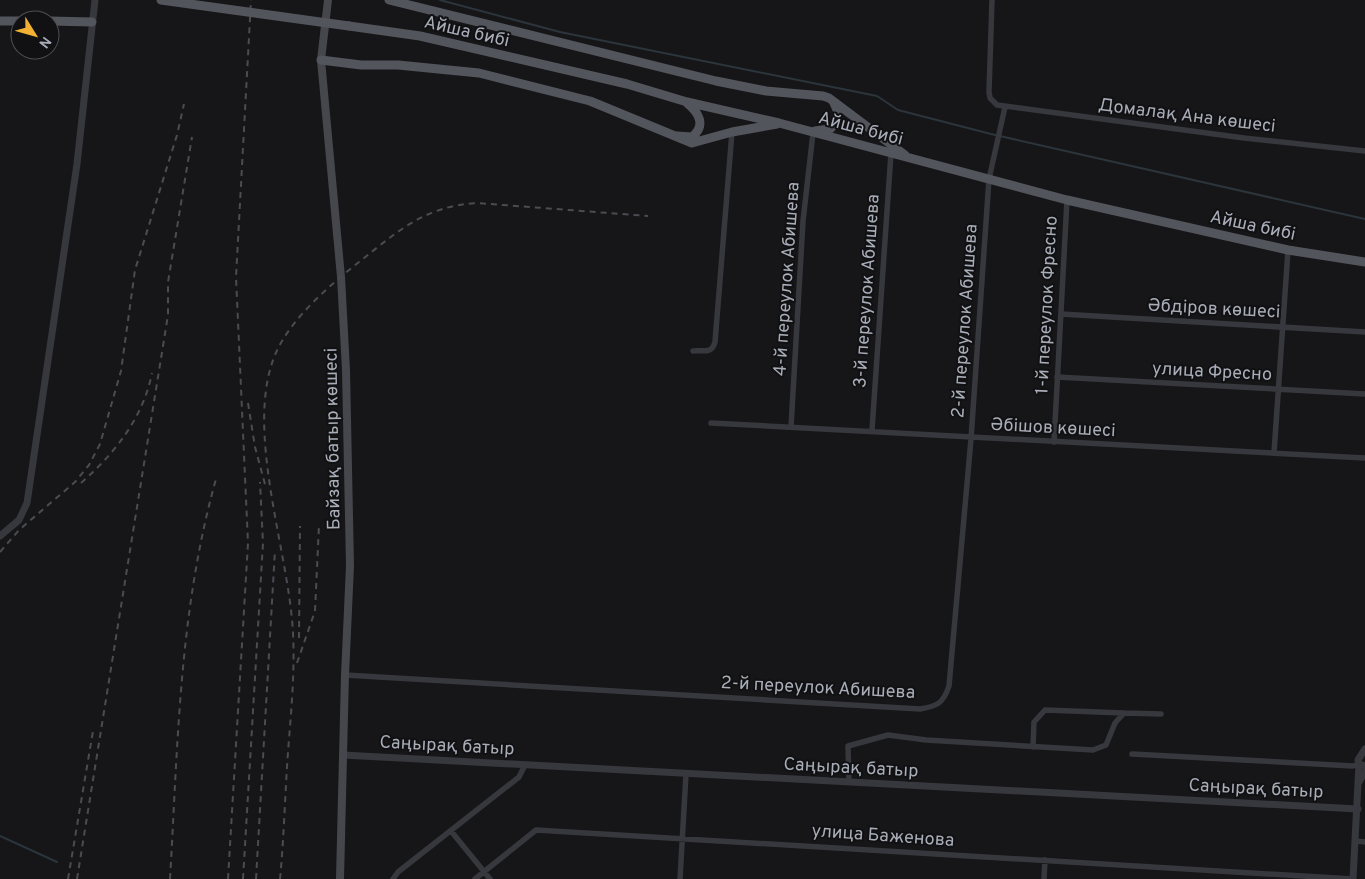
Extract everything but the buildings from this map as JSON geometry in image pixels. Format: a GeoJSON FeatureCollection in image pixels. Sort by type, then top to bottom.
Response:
{"type":"FeatureCollection","features":[{"type":"Feature","properties":{"kind":"main road","name":"Айша бибі"},"geometry":{"type":"LineString","coordinates":[[161,0],[420,36],[627,84],[687,102],[780,123],[1066,200],[1288,250],[1365,262]]}},
{"type":"Feature","properties":{"kind":"main road","name":"Байзақ батыр көшесі"},"geometry":{"type":"LineString","coordinates":[[328,0],[321,60],[341,277],[346,370],[350,566],[344,675],[340,879]]}},
{"type":"Feature","properties":{"kind":"main road"},"geometry":{"type":"LineString","coordinates":[[389,0],[716,81],[766,91],[829,98],[909,158]]}},
{"type":"Feature","properties":{"kind":"main road"},"geometry":{"type":"LineString","coordinates":[[60,21],[92,22]]}},
{"type":"Feature","properties":{"kind":"main road"},"geometry":{"type":"LineString","coordinates":[[321,60],[361,65],[398,65],[479,73],[590,101],[692,144],[732,132],[780,123]]}},
{"type":"Feature","properties":{"kind":"main road"},"geometry":{"type":"LineString","coordinates":[[810,132],[830,129],[835,124],[838,112],[837,107],[829,98]]}},
{"type":"Feature","properties":{"kind":"main road"},"geometry":{"type":"LineString","coordinates":[[667,134],[692,137],[697,132],[700,119],[698,113],[687,102]]}},
{"type":"Feature","properties":{"kind":"street"},"geometry":{"type":"LineString","coordinates":[[0,536],[19,520],[27,503],[77,164],[95,0]]}},
{"type":"Feature","properties":{"kind":"street"},"geometry":{"type":"LineString","coordinates":[[992,0],[989,92],[994,102],[1005,107]]}},
{"type":"Feature","properties":{"kind":"street","name":"2-й переулок Абишева"},"geometry":{"type":"LineString","coordinates":[[344,675],[920,709],[940,705],[949,686],[989,180],[1005,107]]}},
{"type":"Feature","properties":{"kind":"street","name":"Домалақ Ана көшесі"},"geometry":{"type":"LineString","coordinates":[[1005,107],[1244,138],[1365,151]]}},
{"type":"Feature","properties":{"kind":"street"},"geometry":{"type":"LineString","coordinates":[[693,351],[709,352],[715,342],[732,132]]}},
{"type":"Feature","properties":{"kind":"street","name":"4-й переулок Абишева"},"geometry":{"type":"LineString","coordinates":[[791,427],[810,132]]}},
{"type":"Feature","properties":{"kind":"street","name":"3-й переулок Абишева"},"geometry":{"type":"LineString","coordinates":[[872,430],[891,153]]}},
{"type":"Feature","properties":{"kind":"street","name":"1-й переулок Фресно"},"geometry":{"type":"LineString","coordinates":[[1054,442],[1066,200]]}},
{"type":"Feature","properties":{"kind":"street"},"geometry":{"type":"LineString","coordinates":[[1274,453],[1288,250]]}},
{"type":"Feature","properties":{"kind":"street","name":"Әбдіров көшесі"},"geometry":{"type":"LineString","coordinates":[[1061,314],[1365,332]]}},
{"type":"Feature","properties":{"kind":"street","name":"улица Фресно"},"geometry":{"type":"LineString","coordinates":[[1057,377],[1365,394]]}},
{"type":"Feature","properties":{"kind":"street","name":"Әбішов көшесі"},"geometry":{"type":"LineString","coordinates":[[710,423],[872,430],[970,438],[1365,458]]}},
{"type":"Feature","properties":{"kind":"street"},"geometry":{"type":"LineString","coordinates":[[1033,747],[1034,722],[1045,710],[1161,714]]}},
{"type":"Feature","properties":{"kind":"street"},"geometry":{"type":"LineString","coordinates":[[849,782],[848,746],[888,735],[926,740],[1100,749],[1106,745],[1115,723],[1124,713]]}},
{"type":"Feature","properties":{"kind":"street"},"geometry":{"type":"LineString","coordinates":[[1354,879],[1358,783],[1362,765],[1360,755],[1365,749]]}},
{"type":"Feature","properties":{"kind":"street"},"geometry":{"type":"LineString","coordinates":[[1132,754],[1362,765]]}},
{"type":"Feature","properties":{"kind":"street","name":"Саңырақ батыр"},"geometry":{"type":"LineString","coordinates":[[343,755],[1358,809]]}},
{"type":"Feature","properties":{"kind":"street"},"geometry":{"type":"LineString","coordinates":[[393,879],[398,872],[519,777],[525,765]]}},
{"type":"Feature","properties":{"kind":"street"},"geometry":{"type":"LineString","coordinates":[[1358,783],[1365,772]]}},
{"type":"Feature","properties":{"kind":"street"},"geometry":{"type":"LineString","coordinates":[[680,879],[686,774]]}},
{"type":"Feature","properties":{"kind":"street","name":"улица Баженова"},"geometry":{"type":"LineString","coordinates":[[475,879],[536,830],[843,846],[1354,879]]}},
{"type":"Feature","properties":{"kind":"street"},"geometry":{"type":"LineString","coordinates":[[451,831],[490,879]]}},
{"type":"Feature","properties":{"kind":"street"},"geometry":{"type":"LineString","coordinates":[[1356,841],[1365,842]]}},
{"type":"Feature","properties":{"kind":"street"},"geometry":{"type":"LineString","coordinates":[[1044,879],[1046,860]]}},
{"type":"Feature","properties":{"kind":"waterway"},"geometry":{"type":"LineString","coordinates":[[440,0],[560,32],[877,96],[898,110],[991,134],[1365,219]]}},
{"type":"Feature","properties":{"kind":"waterway"},"geometry":{"type":"LineString","coordinates":[[0,836],[57,862]]}},
{"type":"Feature","properties":{"kind":"railway"},"geometry":{"type":"LineString","coordinates":[[228,879],[248,543],[236,277],[251,0]]}},
{"type":"Feature","properties":{"kind":"railway"},"geometry":{"type":"LineString","coordinates":[[0,552],[19,530],[75,482],[89,465],[100,444],[121,371],[135,270],[177,135],[184,104]]}},
{"type":"Feature","properties":{"kind":"railway"},"geometry":{"type":"LineString","coordinates":[[77,879],[168,315],[168,282],[192,137]]}},
{"type":"Feature","properties":{"kind":"railway"},"geometry":{"type":"LineString","coordinates":[[280,879],[292,693],[293,633],[290,601],[271,492],[264,419],[267,385],[275,355],[282,342],[300,316],[347,271],[400,230],[442,209],[477,203],[648,216]]}},
{"type":"Feature","properties":{"kind":"railway"},"geometry":{"type":"LineString","coordinates":[[81,483],[126,434],[142,405],[152,373]]}},
{"type":"Feature","properties":{"kind":"railway"},"geometry":{"type":"LineString","coordinates":[[248,403],[255,447],[266,488]]}},
{"type":"Feature","properties":{"kind":"railway"},"geometry":{"type":"LineString","coordinates":[[170,879],[178,727],[187,628],[194,578],[216,479]]}},
{"type":"Feature","properties":{"kind":"railway"},"geometry":{"type":"LineString","coordinates":[[243,879],[263,543],[260,482]]}},
{"type":"Feature","properties":{"kind":"railway"},"geometry":{"type":"LineString","coordinates":[[297,663],[315,611],[319,525]]}},
{"type":"Feature","properties":{"kind":"railway"},"geometry":{"type":"LineString","coordinates":[[299,638],[300,526]]}},
{"type":"Feature","properties":{"kind":"railway"},"geometry":{"type":"LineString","coordinates":[[256,879],[275,550]]}},
{"type":"Feature","properties":{"kind":"railway"},"geometry":{"type":"LineString","coordinates":[[68,879],[93,731]]}}]}
